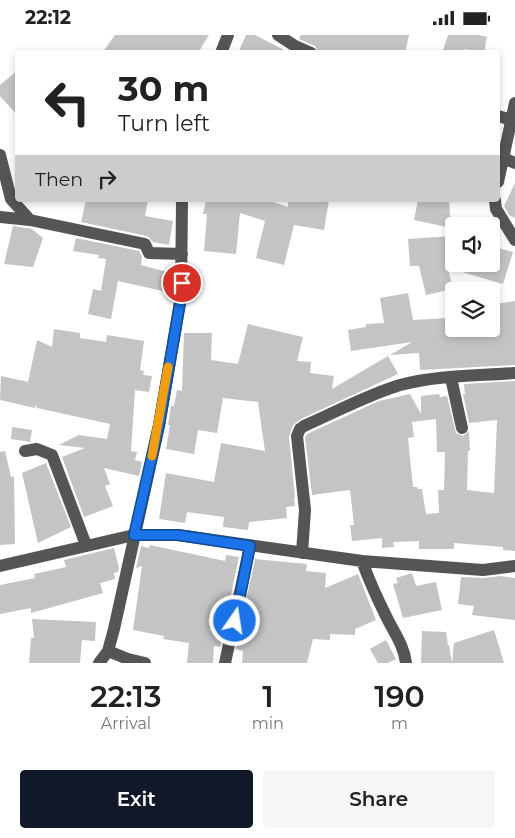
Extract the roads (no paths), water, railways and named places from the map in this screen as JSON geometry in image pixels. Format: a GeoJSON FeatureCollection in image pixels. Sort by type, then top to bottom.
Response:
{"type":"FeatureCollection","features":[{"type":"Feature","properties":{"kind":"street"},"geometry":{"type":"LineString","coordinates":[[222,50],[228,35]]}},
{"type":"Feature","properties":{"kind":"street"},"geometry":{"type":"LineString","coordinates":[[278,35],[305,50]]}},
{"type":"Feature","properties":{"kind":"street"},"geometry":{"type":"LineString","coordinates":[[500,172],[513,125],[515,103]]}},
{"type":"Feature","properties":{"kind":"street"},"geometry":{"type":"LineString","coordinates":[[500,117],[513,125]]}},
{"type":"Feature","properties":{"kind":"street"},"geometry":{"type":"LineString","coordinates":[[0,155],[11,199],[30,220]]}},
{"type":"Feature","properties":{"kind":"street"},"geometry":{"type":"LineString","coordinates":[[503,158],[515,163]]}},
{"type":"Feature","properties":{"kind":"street"},"geometry":{"type":"LineString","coordinates":[[99,663],[108,651],[159,425],[181,297],[182,202]]}},
{"type":"Feature","properties":{"kind":"street"},"geometry":{"type":"LineString","coordinates":[[495,202],[496,209],[515,240]]}},
{"type":"Feature","properties":{"kind":"street"},"geometry":{"type":"LineString","coordinates":[[0,217],[30,220],[144,244],[149,253],[182,255]]}},
{"type":"Feature","properties":{"kind":"street"},"geometry":{"type":"LineString","coordinates":[[302,553],[305,511],[298,447],[300,429],[382,391],[424,380],[515,373]]}},
{"type":"Feature","properties":{"kind":"street"},"geometry":{"type":"LineString","coordinates":[[451,378],[462,428]]}},
{"type":"Feature","properties":{"kind":"street"},"geometry":{"type":"LineString","coordinates":[[25,451],[38,449],[52,455],[86,545]]}},
{"type":"Feature","properties":{"kind":"street"},"geometry":{"type":"LineString","coordinates":[[0,566],[134,535],[178,535],[362,561],[483,570],[515,566]]}},
{"type":"Feature","properties":{"kind":"street"},"geometry":{"type":"LineString","coordinates":[[224,663],[238,608],[250,546]]}},
{"type":"Feature","properties":{"kind":"street"},"geometry":{"type":"LineString","coordinates":[[362,561],[374,593],[402,645],[406,663]]}},
{"type":"Feature","properties":{"kind":"street"},"geometry":{"type":"LineString","coordinates":[[108,651],[145,663]]}}]}
